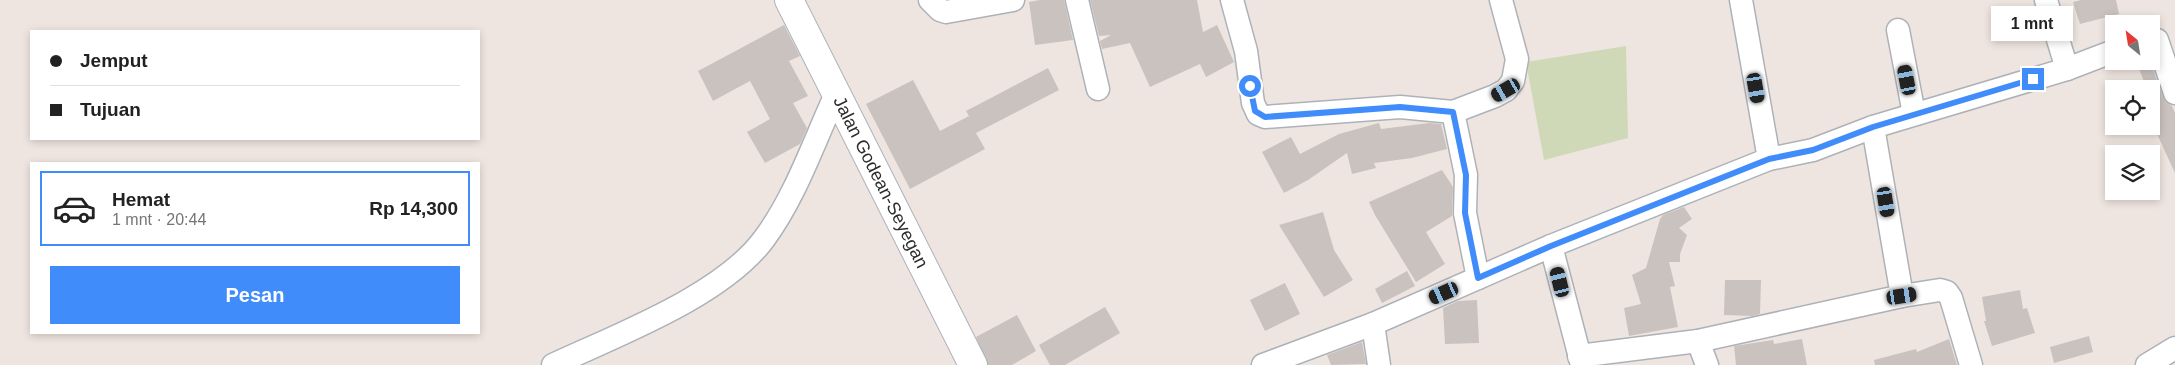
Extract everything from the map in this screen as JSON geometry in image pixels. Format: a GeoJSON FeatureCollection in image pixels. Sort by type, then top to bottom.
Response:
{"type":"FeatureCollection","features":[{"type":"Feature","properties":{"kind":"main road","name":"Jalan Godean-Seyegan"},"geometry":{"type":"LineString","coordinates":[[789,0],[973,365]]}},
{"type":"Feature","properties":{"kind":"street"},"geometry":{"type":"LineString","coordinates":[[930,0],[940,10],[946,12],[1013,0]]}},
{"type":"Feature","properties":{"kind":"street"},"geometry":{"type":"LineString","coordinates":[[1077,0],[1098,89]]}},
{"type":"Feature","properties":{"kind":"street"},"geometry":{"type":"LineString","coordinates":[[1232,0],[1246,51],[1252,103],[1255,111],[1265,117],[1400,107],[1453,112],[1495,96],[1506,90],[1513,81],[1517,59],[1501,0]]}},
{"type":"Feature","properties":{"kind":"street"},"geometry":{"type":"LineString","coordinates":[[1740,0],[1769,159]]}},
{"type":"Feature","properties":{"kind":"street"},"geometry":{"type":"LineString","coordinates":[[2046,0],[2067,69]]}},
{"type":"Feature","properties":{"kind":"street"},"geometry":{"type":"LineString","coordinates":[[1898,30],[1914,114]]}},
{"type":"Feature","properties":{"kind":"street"},"geometry":{"type":"LineString","coordinates":[[2161,39],[2175,93]]}},
{"type":"Feature","properties":{"kind":"street"},"geometry":{"type":"LineString","coordinates":[[1263,365],[1373,324],[1551,246],[1769,159],[1813,150],[1873,127],[2067,69],[2105,54]]}},
{"type":"Feature","properties":{"kind":"street"},"geometry":{"type":"LineString","coordinates":[[553,365],[665,313],[695,296],[744,260],[763,240],[784,208],[837,92]]}},
{"type":"Feature","properties":{"kind":"street"},"geometry":{"type":"LineString","coordinates":[[1453,112],[1466,175],[1465,213],[1478,278]]}},
{"type":"Feature","properties":{"kind":"street"},"geometry":{"type":"LineString","coordinates":[[1873,127],[1902,296]]}},
{"type":"Feature","properties":{"kind":"street"},"geometry":{"type":"LineString","coordinates":[[1551,246],[1580,361],[1698,340],[1902,296],[1940,290],[1947,292],[1951,298],[1971,365]]}},
{"type":"Feature","properties":{"kind":"street"},"geometry":{"type":"LineString","coordinates":[[1373,324],[1379,365]]}},
{"type":"Feature","properties":{"kind":"street"},"geometry":{"type":"LineString","coordinates":[[1698,340],[1707,365]]}},
{"type":"Feature","properties":{"kind":"street"},"geometry":{"type":"LineString","coordinates":[[2147,365],[2175,348]]}},
{"type":"Feature","properties":{"kind":"green space"},"geometry":{"type":"Polygon","coordinates":[[[1626,46],[1628,138],[1544,160],[1526,62],[1626,46]]]}},
{"type":"Feature","properties":{"kind":"building"},"geometry":{"type":"Polygon","coordinates":[[[1064,0],[1073,40],[1035,45],[1029,2],[1064,0]]]}},
{"type":"Feature","properties":{"kind":"building"},"geometry":{"type":"Polygon","coordinates":[[[1090,0],[1197,0],[1203,32],[1217,25],[1234,62],[1206,77],[1200,64],[1150,87],[1130,43],[1102,49],[1100,41],[1111,35],[1099,36],[1090,0]]]}},
{"type":"Feature","properties":{"kind":"building"},"geometry":{"type":"Polygon","coordinates":[[[2081,0],[2116,0],[2119,14],[2105,15],[2105,18],[2080,24],[2073,2],[2081,0]]]}},
{"type":"Feature","properties":{"kind":"building"},"geometry":{"type":"Polygon","coordinates":[[[784,25],[800,56],[789,61],[808,96],[793,103],[807,128],[800,144],[765,163],[747,132],[770,119],[750,81],[713,101],[698,71],[784,25]]]}},
{"type":"Feature","properties":{"kind":"building"},"geometry":{"type":"Polygon","coordinates":[[[1048,68],[1059,90],[976,133],[985,149],[910,189],[866,104],[913,80],[940,131],[969,116],[966,111],[1048,68]]]}},
{"type":"Feature","properties":{"kind":"building"},"geometry":{"type":"Polygon","coordinates":[[[2140,70],[2153,70],[2157,80],[2143,80],[2140,70]]]}},
{"type":"Feature","properties":{"kind":"building"},"geometry":{"type":"Polygon","coordinates":[[[2160,89],[2166,102],[2172,106],[2175,113],[2175,173],[2157,135],[2160,135],[2160,89]]]}},
{"type":"Feature","properties":{"kind":"building"},"geometry":{"type":"Polygon","coordinates":[[[1379,123],[1381,129],[1429,123],[1441,124],[1447,149],[1412,158],[1374,163],[1376,168],[1352,174],[1347,153],[1308,180],[1284,193],[1262,152],[1291,137],[1300,154],[1339,134],[1379,123]]]}},
{"type":"Feature","properties":{"kind":"building"},"geometry":{"type":"Polygon","coordinates":[[[1442,170],[1453,187],[1452,216],[1426,232],[1445,264],[1416,282],[1369,202],[1442,170]]]}},
{"type":"Feature","properties":{"kind":"building"},"geometry":{"type":"Polygon","coordinates":[[[1684,207],[1692,219],[1679,228],[1687,235],[1680,254],[1680,262],[1669,262],[1675,286],[1670,287],[1678,327],[1629,336],[1624,308],[1641,304],[1632,275],[1646,268],[1660,219],[1663,215],[1684,207]]]}},
{"type":"Feature","properties":{"kind":"building"},"geometry":{"type":"Polygon","coordinates":[[[1323,212],[1334,250],[1353,280],[1324,297],[1279,225],[1323,212]]]}},
{"type":"Feature","properties":{"kind":"building"},"geometry":{"type":"Polygon","coordinates":[[[1407,271],[1415,286],[1382,303],[1375,289],[1407,271]]]}},
{"type":"Feature","properties":{"kind":"building"},"geometry":{"type":"Polygon","coordinates":[[[1725,280],[1761,280],[1760,314],[1752,316],[1724,315],[1725,280]]]}},
{"type":"Feature","properties":{"kind":"building"},"geometry":{"type":"Polygon","coordinates":[[[1285,283],[1300,314],[1265,331],[1250,300],[1285,283]]]}},
{"type":"Feature","properties":{"kind":"building"},"geometry":{"type":"Polygon","coordinates":[[[2020,290],[2023,309],[2027,308],[2035,333],[1992,346],[1984,321],[1986,321],[1982,297],[2020,290]]]}},
{"type":"Feature","properties":{"kind":"building"},"geometry":{"type":"Polygon","coordinates":[[[1477,300],[1479,343],[1445,344],[1443,308],[1458,301],[1477,300]]]}},
{"type":"Feature","properties":{"kind":"building"},"geometry":{"type":"Polygon","coordinates":[[[1105,307],[1120,333],[1065,365],[1050,365],[1039,345],[1105,307]]]}},
{"type":"Feature","properties":{"kind":"building"},"geometry":{"type":"Polygon","coordinates":[[[1017,315],[1036,351],[1012,365],[988,365],[976,337],[1017,315]]]}},
{"type":"Feature","properties":{"kind":"building"},"geometry":{"type":"Polygon","coordinates":[[[2089,336],[2093,352],[2054,363],[2050,347],[2089,336]]]}},
{"type":"Feature","properties":{"kind":"building"},"geometry":{"type":"Polygon","coordinates":[[[1802,339],[1807,365],[1736,365],[1734,346],[1773,340],[1774,344],[1802,339]]]}},
{"type":"Feature","properties":{"kind":"building"},"geometry":{"type":"Polygon","coordinates":[[[1949,339],[1957,365],[1875,365],[1874,360],[1916,349],[1917,352],[1949,339]]]}},
{"type":"Feature","properties":{"kind":"building"},"geometry":{"type":"Polygon","coordinates":[[[1362,342],[1366,364],[1331,365],[1327,355],[1362,342]]]}},
{"type":"Feature","properties":{"kind":"route"},"geometry":{"type":"LineString","coordinates":[[1250,86],[1255,111],[1265,117],[1400,107],[1453,112],[1466,175],[1465,213],[1478,278],[1551,246],[1769,159],[1813,150],[1873,127],[2033,79]]}}]}
